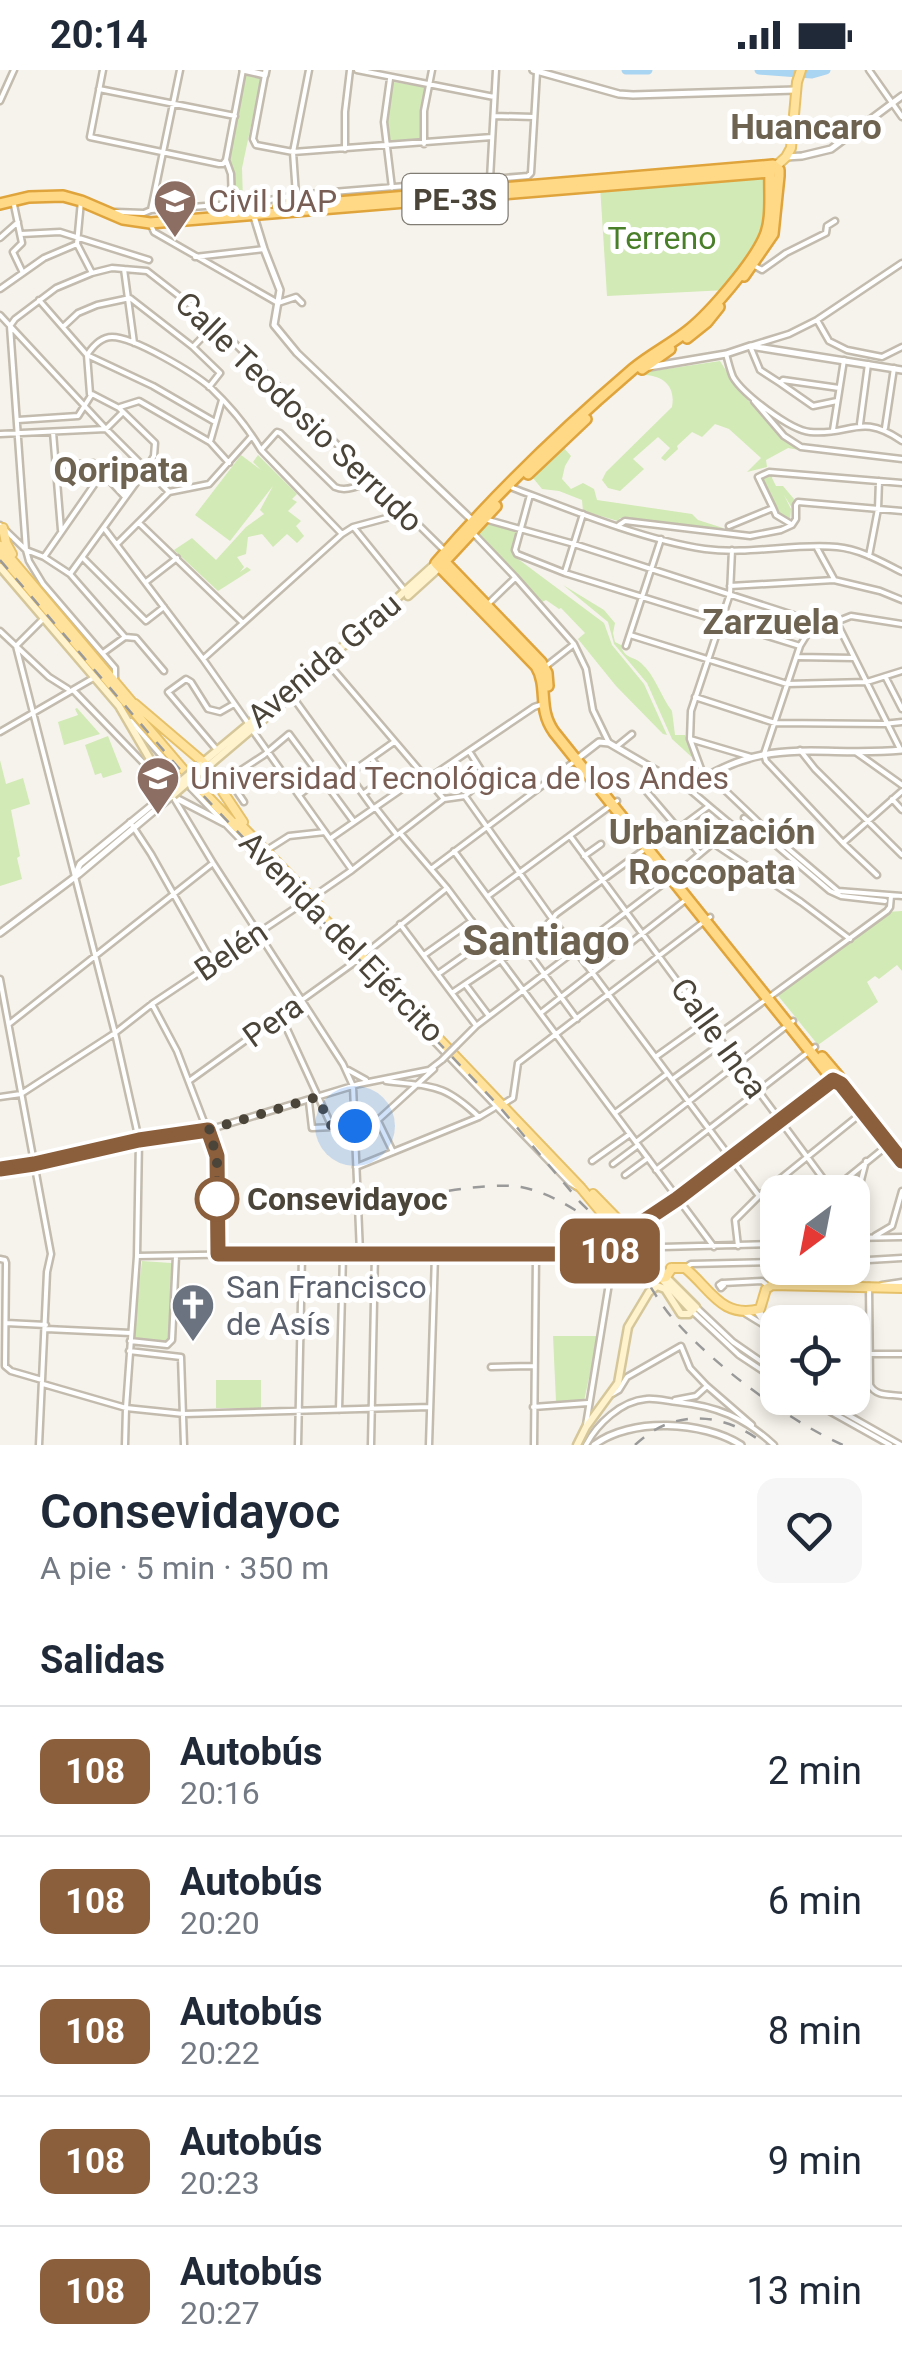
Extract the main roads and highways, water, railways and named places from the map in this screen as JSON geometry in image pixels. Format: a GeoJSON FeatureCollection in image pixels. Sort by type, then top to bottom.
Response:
{"type":"FeatureCollection","features":[{"type":"Feature","properties":{"kind":"highway","name":"PE-3S"},"geometry":{"type":"LineString","coordinates":[[0,204],[51,196],[81,201],[148,226],[252,213],[774,168]]}},
{"type":"Feature","properties":{"kind":"highway"},"geometry":{"type":"LineString","coordinates":[[774,168],[763,246],[713,311],[560,434],[443,559],[541,673],[543,705],[550,725],[902,1162]]}},
{"type":"Feature","properties":{"kind":"highway"},"geometry":{"type":"LineString","coordinates":[[485,607],[545,667],[552,718],[579,758]]}},
{"type":"Feature","properties":{"kind":"highway"},"geometry":{"type":"LineString","coordinates":[[674,876],[708,919]]}},
{"type":"Feature","properties":{"kind":"main road"},"geometry":{"type":"LineString","coordinates":[[774,168],[791,148],[801,70]]}},
{"type":"Feature","properties":{"kind":"main road"},"geometry":{"type":"LineString","coordinates":[[1,527],[14,563]]}},
{"type":"Feature","properties":{"kind":"main road","name":"Avenida del Ejército"},"geometry":{"type":"LineString","coordinates":[[0,546],[205,788],[303,888],[360,957],[444,1038],[501,1104],[631,1233],[694,1309],[681,1314],[663,1287],[650,1290],[628,1327],[620,1374],[612,1394],[577,1445]]}},
{"type":"Feature","properties":{"kind":"main road","name":"Avenida del Ejército"},"geometry":{"type":"LineString","coordinates":[[0,554],[119,706],[170,791],[203,766]]}},
{"type":"Feature","properties":{"kind":"main road","name":"Avenida Grau"},"geometry":{"type":"LineString","coordinates":[[203,766],[443,559]]}},
{"type":"Feature","properties":{"kind":"main road","name":"Avenida del Ejército"},"geometry":{"type":"LineString","coordinates":[[0,567],[193,781],[581,1188],[630,1247],[663,1273]]}},
{"type":"Feature","properties":{"kind":"main road"},"geometry":{"type":"LineString","coordinates":[[129,698],[203,766],[250,834]]}},
{"type":"Feature","properties":{"kind":"main road","name":"Avenida Grau"},"geometry":{"type":"LineString","coordinates":[[203,766],[217,750],[250,727]]}},
{"type":"Feature","properties":{"kind":"main road"},"geometry":{"type":"LineString","coordinates":[[663,1273],[685,1268],[721,1305],[757,1311],[768,1286],[902,1284]]}},
{"type":"Feature","properties":{"kind":"waterway"},"geometry":{"type":"LineString","coordinates":[[626,70],[648,70]]}},
{"type":"Feature","properties":{"kind":"waterway"},"geometry":{"type":"LineString","coordinates":[[759,70],[812,74],[826,70]]}},
{"type":"Feature","properties":{"kind":"waterway"},"geometry":{"type":"LineString","coordinates":[[698,1313],[709,1325]]}},
{"type":"Feature","properties":{"kind":"waterway"},"geometry":{"type":"LineString","coordinates":[[844,1415],[895,1445]]}},
{"type":"Feature","properties":{"kind":"railway"},"geometry":{"type":"LineString","coordinates":[[0,560],[195,787],[498,1105],[580,1202],[621,1242]]}},
{"type":"Feature","properties":{"kind":"railway"},"geometry":{"type":"LineString","coordinates":[[378,1203],[489,1186],[521,1187],[552,1197],[598,1226],[624,1250],[672,1317],[713,1358],[778,1408],[843,1445]]}},
{"type":"Feature","properties":{"kind":"railway"},"geometry":{"type":"LineString","coordinates":[[635,1445],[666,1424],[700,1418],[733,1426],[766,1445]]}},
{"type":"Feature","properties":{"kind":"place","name":"Civil UAP"},"geometry":{"type":"Point","coordinates":[175,239]}},
{"type":"Feature","properties":{"kind":"place","name":"Universidad Tecnológica de los Andes"},"geometry":{"type":"Point","coordinates":[158,816]}},
{"type":"Feature","properties":{"kind":"place","name":"Consevidayoc"},"geometry":{"type":"Point","coordinates":[217,1199]}},
{"type":"Feature","properties":{"kind":"place","name":"San Francisco de Asís"},"geometry":{"type":"Point","coordinates":[193,1343]}},
{"type":"Feature","properties":{"kind":"district","name":"Huancaro"},"geometry":{"type":"Point","coordinates":[806,127]}},
{"type":"Feature","properties":{"kind":"district","name":"Qoripata"},"geometry":{"type":"Point","coordinates":[121,470]}},
{"type":"Feature","properties":{"kind":"district","name":"Zarzuela"},"geometry":{"type":"Point","coordinates":[771,622]}},
{"type":"Feature","properties":{"kind":"district","name":"Urbanización Roccopata"},"geometry":{"type":"Point","coordinates":[712,852]}},
{"type":"Feature","properties":{"kind":"district","name":"Santiago"},"geometry":{"type":"Point","coordinates":[546,940]}},
{"type":"Feature","properties":{"kind":"park label","name":"Terreno"},"geometry":{"type":"Point","coordinates":[662,238]}}]}
